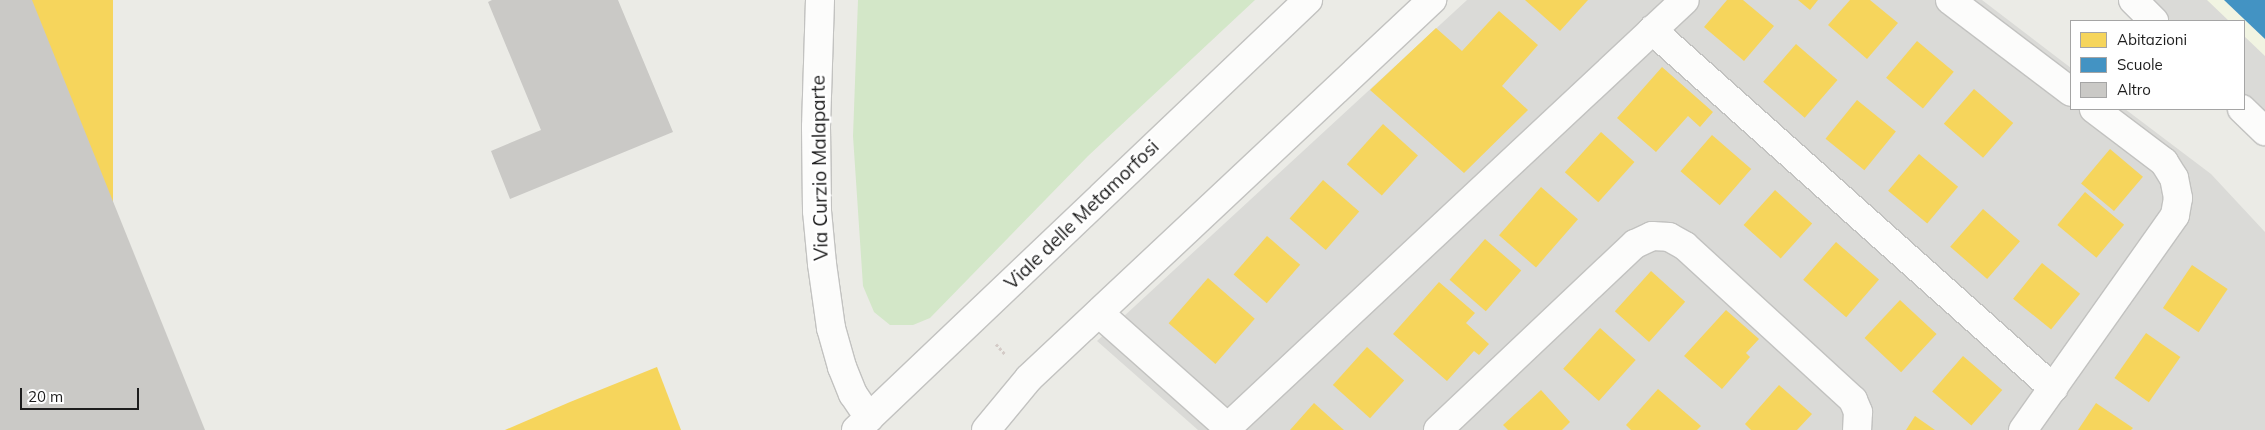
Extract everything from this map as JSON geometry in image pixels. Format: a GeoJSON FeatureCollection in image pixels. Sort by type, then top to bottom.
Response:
{"type":"FeatureCollection","features":[{"type":"Feature","properties":{"kind":"street","name":"Via Curzio Malaparte"},"geometry":{"type":"LineString","coordinates":[[820,0],[816,127],[817,211],[822,264],[830,328],[862,424]]}},
{"type":"Feature","properties":{"kind":"street","name":"Viale delle Metamorfosi"},"geometry":{"type":"LineString","coordinates":[[862,424],[1308,0]]}},
{"type":"Feature","properties":{"kind":"street"},"geometry":{"type":"LineString","coordinates":[[986,430],[1029,378],[1432,0]]}},
{"type":"Feature","properties":{"kind":"street"},"geometry":{"type":"LineString","coordinates":[[1099,313],[1230,428],[1685,0]]}},
{"type":"Feature","properties":{"kind":"street"},"geometry":{"type":"LineString","coordinates":[[1950,0],[2070,91]]}},
{"type":"Feature","properties":{"kind":"street"},"geometry":{"type":"LineString","coordinates":[[2133,0],[2153,20]]}},
{"type":"Feature","properties":{"kind":"street"},"geometry":{"type":"LineString","coordinates":[[1652,30],[2053,388]]}},
{"type":"Feature","properties":{"kind":"street"},"geometry":{"type":"LineString","coordinates":[[2023,430],[2175,216],[2178,198],[2174,178],[2164,162],[2095,110]]}},
{"type":"Feature","properties":{"kind":"street"},"geometry":{"type":"LineString","coordinates":[[2243,110],[2265,132]]}},
{"type":"Feature","properties":{"kind":"street"},"geometry":{"type":"LineString","coordinates":[[1438,430],[1635,244],[1652,236],[1669,237],[1685,246],[1853,400],[1858,412],[1857,430]]}},
{"type":"Feature","properties":{"kind":"path"},"geometry":{"type":"LineString","coordinates":[[992,339],[1012,360]]}},
{"type":"Feature","properties":{"kind":"shaded area"},"geometry":{"type":"Polygon","coordinates":[[[1467,0],[1982,0],[2070,67],[2070,110],[2126,110],[2211,174],[2265,232],[2265,430],[1198,430],[1097,341],[1467,0]]]}},
{"type":"Feature","properties":{"kind":"shaded area"},"geometry":{"type":"Polygon","coordinates":[[[2149,0],[2265,0],[2265,115],[2245,94],[2245,20],[2170,20],[2149,0]]]}},
{"type":"Feature","properties":{"kind":"shaded area"},"geometry":{"type":"Polygon","coordinates":[[[2207,0],[2265,0],[2265,56],[2245,37],[2245,20],[2228,20],[2207,0]]]}},
{"type":"Feature","properties":{"kind":"green space"},"geometry":{"type":"Polygon","coordinates":[[[858,0],[1255,0],[1088,156],[930,318],[913,325],[890,325],[874,312],[863,286],[853,136],[858,0]]]}},
{"type":"Feature","properties":{"kind":"building: Abitazioni"},"geometry":{"type":"Polygon","coordinates":[[[32,0],[113,0],[113,430],[32,430],[32,0]]]}},
{"type":"Feature","properties":{"kind":"building: Abitazioni"},"geometry":{"type":"Polygon","coordinates":[[[1525,0],[1588,0],[1560,31],[1525,0]]]}},
{"type":"Feature","properties":{"kind":"building: Abitazioni"},"geometry":{"type":"Polygon","coordinates":[[[1727,0],[1743,0],[1774,26],[1744,61],[1704,27],[1727,0]]]}},
{"type":"Feature","properties":{"kind":"building: Abitazioni"},"geometry":{"type":"Polygon","coordinates":[[[1798,0],[1818,0],[1810,10],[1798,0]]]}},
{"type":"Feature","properties":{"kind":"building: Abitazioni"},"geometry":{"type":"Polygon","coordinates":[[[1850,0],[1870,0],[1898,23],[1867,59],[1828,25],[1850,0]]]}},
{"type":"Feature","properties":{"kind":"building: Abitazioni"},"geometry":{"type":"Polygon","coordinates":[[[1499,11],[1538,45],[1502,86],[1528,110],[1464,173],[1370,90],[1436,28],[1462,51],[1499,11]]]}},
{"type":"Feature","properties":{"kind":"building: Abitazioni"},"geometry":{"type":"Polygon","coordinates":[[[1917,41],[1954,72],[1923,109],[1886,78],[1917,41]]]}},
{"type":"Feature","properties":{"kind":"building: Abitazioni"},"geometry":{"type":"Polygon","coordinates":[[[1796,44],[1838,80],[1805,118],[1763,82],[1796,44]]]}},
{"type":"Feature","properties":{"kind":"building: Abitazioni"},"geometry":{"type":"Polygon","coordinates":[[[1662,67],[1713,112],[1700,127],[1688,116],[1656,152],[1617,118],[1662,67]]]}},
{"type":"Feature","properties":{"kind":"building: Abitazioni"},"geometry":{"type":"Polygon","coordinates":[[[1974,89],[2013,123],[1983,158],[1944,124],[1974,89]]]}},
{"type":"Feature","properties":{"kind":"building: Abitazioni"},"geometry":{"type":"Polygon","coordinates":[[[1857,100],[1896,131],[1864,170],[1826,139],[1857,100]]]}},
{"type":"Feature","properties":{"kind":"building: Abitazioni"},"geometry":{"type":"Polygon","coordinates":[[[1383,124],[1418,155],[1382,196],[1347,164],[1383,124]]]}},
{"type":"Feature","properties":{"kind":"building: Abitazioni"},"geometry":{"type":"Polygon","coordinates":[[[1601,132],[1634,162],[1598,202],[1565,172],[1601,132]]]}},
{"type":"Feature","properties":{"kind":"building: Abitazioni"},"geometry":{"type":"Polygon","coordinates":[[[1712,135],[1751,169],[1720,205],[1681,171],[1712,135]]]}},
{"type":"Feature","properties":{"kind":"building: Abitazioni"},"geometry":{"type":"Polygon","coordinates":[[[2110,149],[2143,177],[2114,211],[2081,183],[2110,149]]]}},
{"type":"Feature","properties":{"kind":"building: Abitazioni"},"geometry":{"type":"Polygon","coordinates":[[[1919,154],[1958,187],[1927,224],[1888,191],[1919,154]]]}},
{"type":"Feature","properties":{"kind":"building: Abitazioni"},"geometry":{"type":"Polygon","coordinates":[[[1323,180],[1359,211],[1326,250],[1290,218],[1323,180]]]}},
{"type":"Feature","properties":{"kind":"building: Abitazioni"},"geometry":{"type":"Polygon","coordinates":[[[1541,187],[1578,219],[1536,267],[1499,235],[1541,187]]]}},
{"type":"Feature","properties":{"kind":"building: Abitazioni"},"geometry":{"type":"Polygon","coordinates":[[[1775,190],[1812,223],[1781,258],[1744,225],[1775,190]]]}},
{"type":"Feature","properties":{"kind":"building: Abitazioni"},"geometry":{"type":"Polygon","coordinates":[[[2085,192],[2124,225],[2096,258],[2057,225],[2085,192]]]}},
{"type":"Feature","properties":{"kind":"building: Abitazioni"},"geometry":{"type":"Polygon","coordinates":[[[1983,209],[2020,241],[1987,279],[1950,247],[1983,209]]]}},
{"type":"Feature","properties":{"kind":"building: Abitazioni"},"geometry":{"type":"Polygon","coordinates":[[[1267,236],[1300,265],[1267,303],[1234,274],[1267,236]]]}},
{"type":"Feature","properties":{"kind":"building: Abitazioni"},"geometry":{"type":"Polygon","coordinates":[[[1485,239],[1521,270],[1486,311],[1450,280],[1485,239]]]}},
{"type":"Feature","properties":{"kind":"building: Abitazioni"},"geometry":{"type":"Polygon","coordinates":[[[1836,242],[1879,279],[1846,317],[1803,280],[1836,242]]]}},
{"type":"Feature","properties":{"kind":"building: Abitazioni"},"geometry":{"type":"Polygon","coordinates":[[[2042,263],[2080,294],[2051,330],[2013,299],[2042,263]]]}},
{"type":"Feature","properties":{"kind":"building: Abitazioni"},"geometry":{"type":"Polygon","coordinates":[[[2192,265],[2228,289],[2199,332],[2163,308],[2192,265]]]}},
{"type":"Feature","properties":{"kind":"building: Abitazioni"},"geometry":{"type":"Polygon","coordinates":[[[1651,271],[1685,302],[1649,342],[1615,311],[1651,271]]]}},
{"type":"Feature","properties":{"kind":"building: Abitazioni"},"geometry":{"type":"Polygon","coordinates":[[[1208,278],[1255,319],[1215,364],[1169,323],[1208,278]]]}},
{"type":"Feature","properties":{"kind":"building: Abitazioni"},"geometry":{"type":"Polygon","coordinates":[[[1439,282],[1475,313],[1466,323],[1489,344],[1479,355],[1474,351],[1447,381],[1393,334],[1439,282]]]}},
{"type":"Feature","properties":{"kind":"building: Abitazioni"},"geometry":{"type":"Polygon","coordinates":[[[1900,300],[1937,334],[1901,372],[1865,338],[1900,300]]]}},
{"type":"Feature","properties":{"kind":"building: Abitazioni"},"geometry":{"type":"Polygon","coordinates":[[[1726,310],[1759,339],[1746,353],[1750,357],[1722,389],[1684,356],[1726,310]]]}},
{"type":"Feature","properties":{"kind":"building: Abitazioni"},"geometry":{"type":"Polygon","coordinates":[[[1600,328],[1636,360],[1599,401],[1563,369],[1600,328]]]}},
{"type":"Feature","properties":{"kind":"building: Abitazioni"},"geometry":{"type":"Polygon","coordinates":[[[2146,333],[2180,357],[2149,402],[2114,378],[2146,333]]]}},
{"type":"Feature","properties":{"kind":"building: Abitazioni"},"geometry":{"type":"Polygon","coordinates":[[[1367,347],[1404,380],[1370,418],[1333,385],[1367,347]]]}},
{"type":"Feature","properties":{"kind":"building: Abitazioni"},"geometry":{"type":"Polygon","coordinates":[[[1963,356],[2002,390],[1971,426],[1932,391],[1963,356]]]}},
{"type":"Feature","properties":{"kind":"building: Abitazioni"},"geometry":{"type":"Polygon","coordinates":[[[657,367],[681,430],[505,430],[570,402],[657,367]]]}},
{"type":"Feature","properties":{"kind":"building: Abitazioni"},"geometry":{"type":"Polygon","coordinates":[[[1779,385],[1812,414],[1797,430],[1751,430],[1745,424],[1779,385]]]}},
{"type":"Feature","properties":{"kind":"building: Abitazioni"},"geometry":{"type":"Polygon","coordinates":[[[1658,389],[1701,426],[1697,430],[1631,430],[1626,425],[1658,389]]]}},
{"type":"Feature","properties":{"kind":"building: Abitazioni"},"geometry":{"type":"Polygon","coordinates":[[[1541,390],[1570,422],[1562,430],[1508,430],[1503,425],[1541,390]]]}},
{"type":"Feature","properties":{"kind":"building: Abitazioni"},"geometry":{"type":"Polygon","coordinates":[[[1314,403],[1344,430],[1290,430],[1314,403]]]}},
{"type":"Feature","properties":{"kind":"building: Abitazioni"},"geometry":{"type":"Polygon","coordinates":[[[2096,403],[2133,428],[2131,430],[2078,430],[2096,403]]]}},
{"type":"Feature","properties":{"kind":"building: Abitazioni"},"geometry":{"type":"Polygon","coordinates":[[[1915,416],[1935,430],[1906,430],[1915,416]]]}},
{"type":"Feature","properties":{"kind":"building: Scuole"},"geometry":{"type":"Polygon","coordinates":[[[2224,0],[2265,0],[2265,39],[2224,0]]]}},
{"type":"Feature","properties":{"kind":"building: Altro"},"geometry":{"type":"Polygon","coordinates":[[[0,0],[32,0],[205,430],[0,430],[0,0]]]}},
{"type":"Feature","properties":{"kind":"building: Altro"},"geometry":{"type":"Polygon","coordinates":[[[492,0],[618,0],[673,132],[510,199],[491,151],[541,130],[488,2],[492,0]]]}}]}
